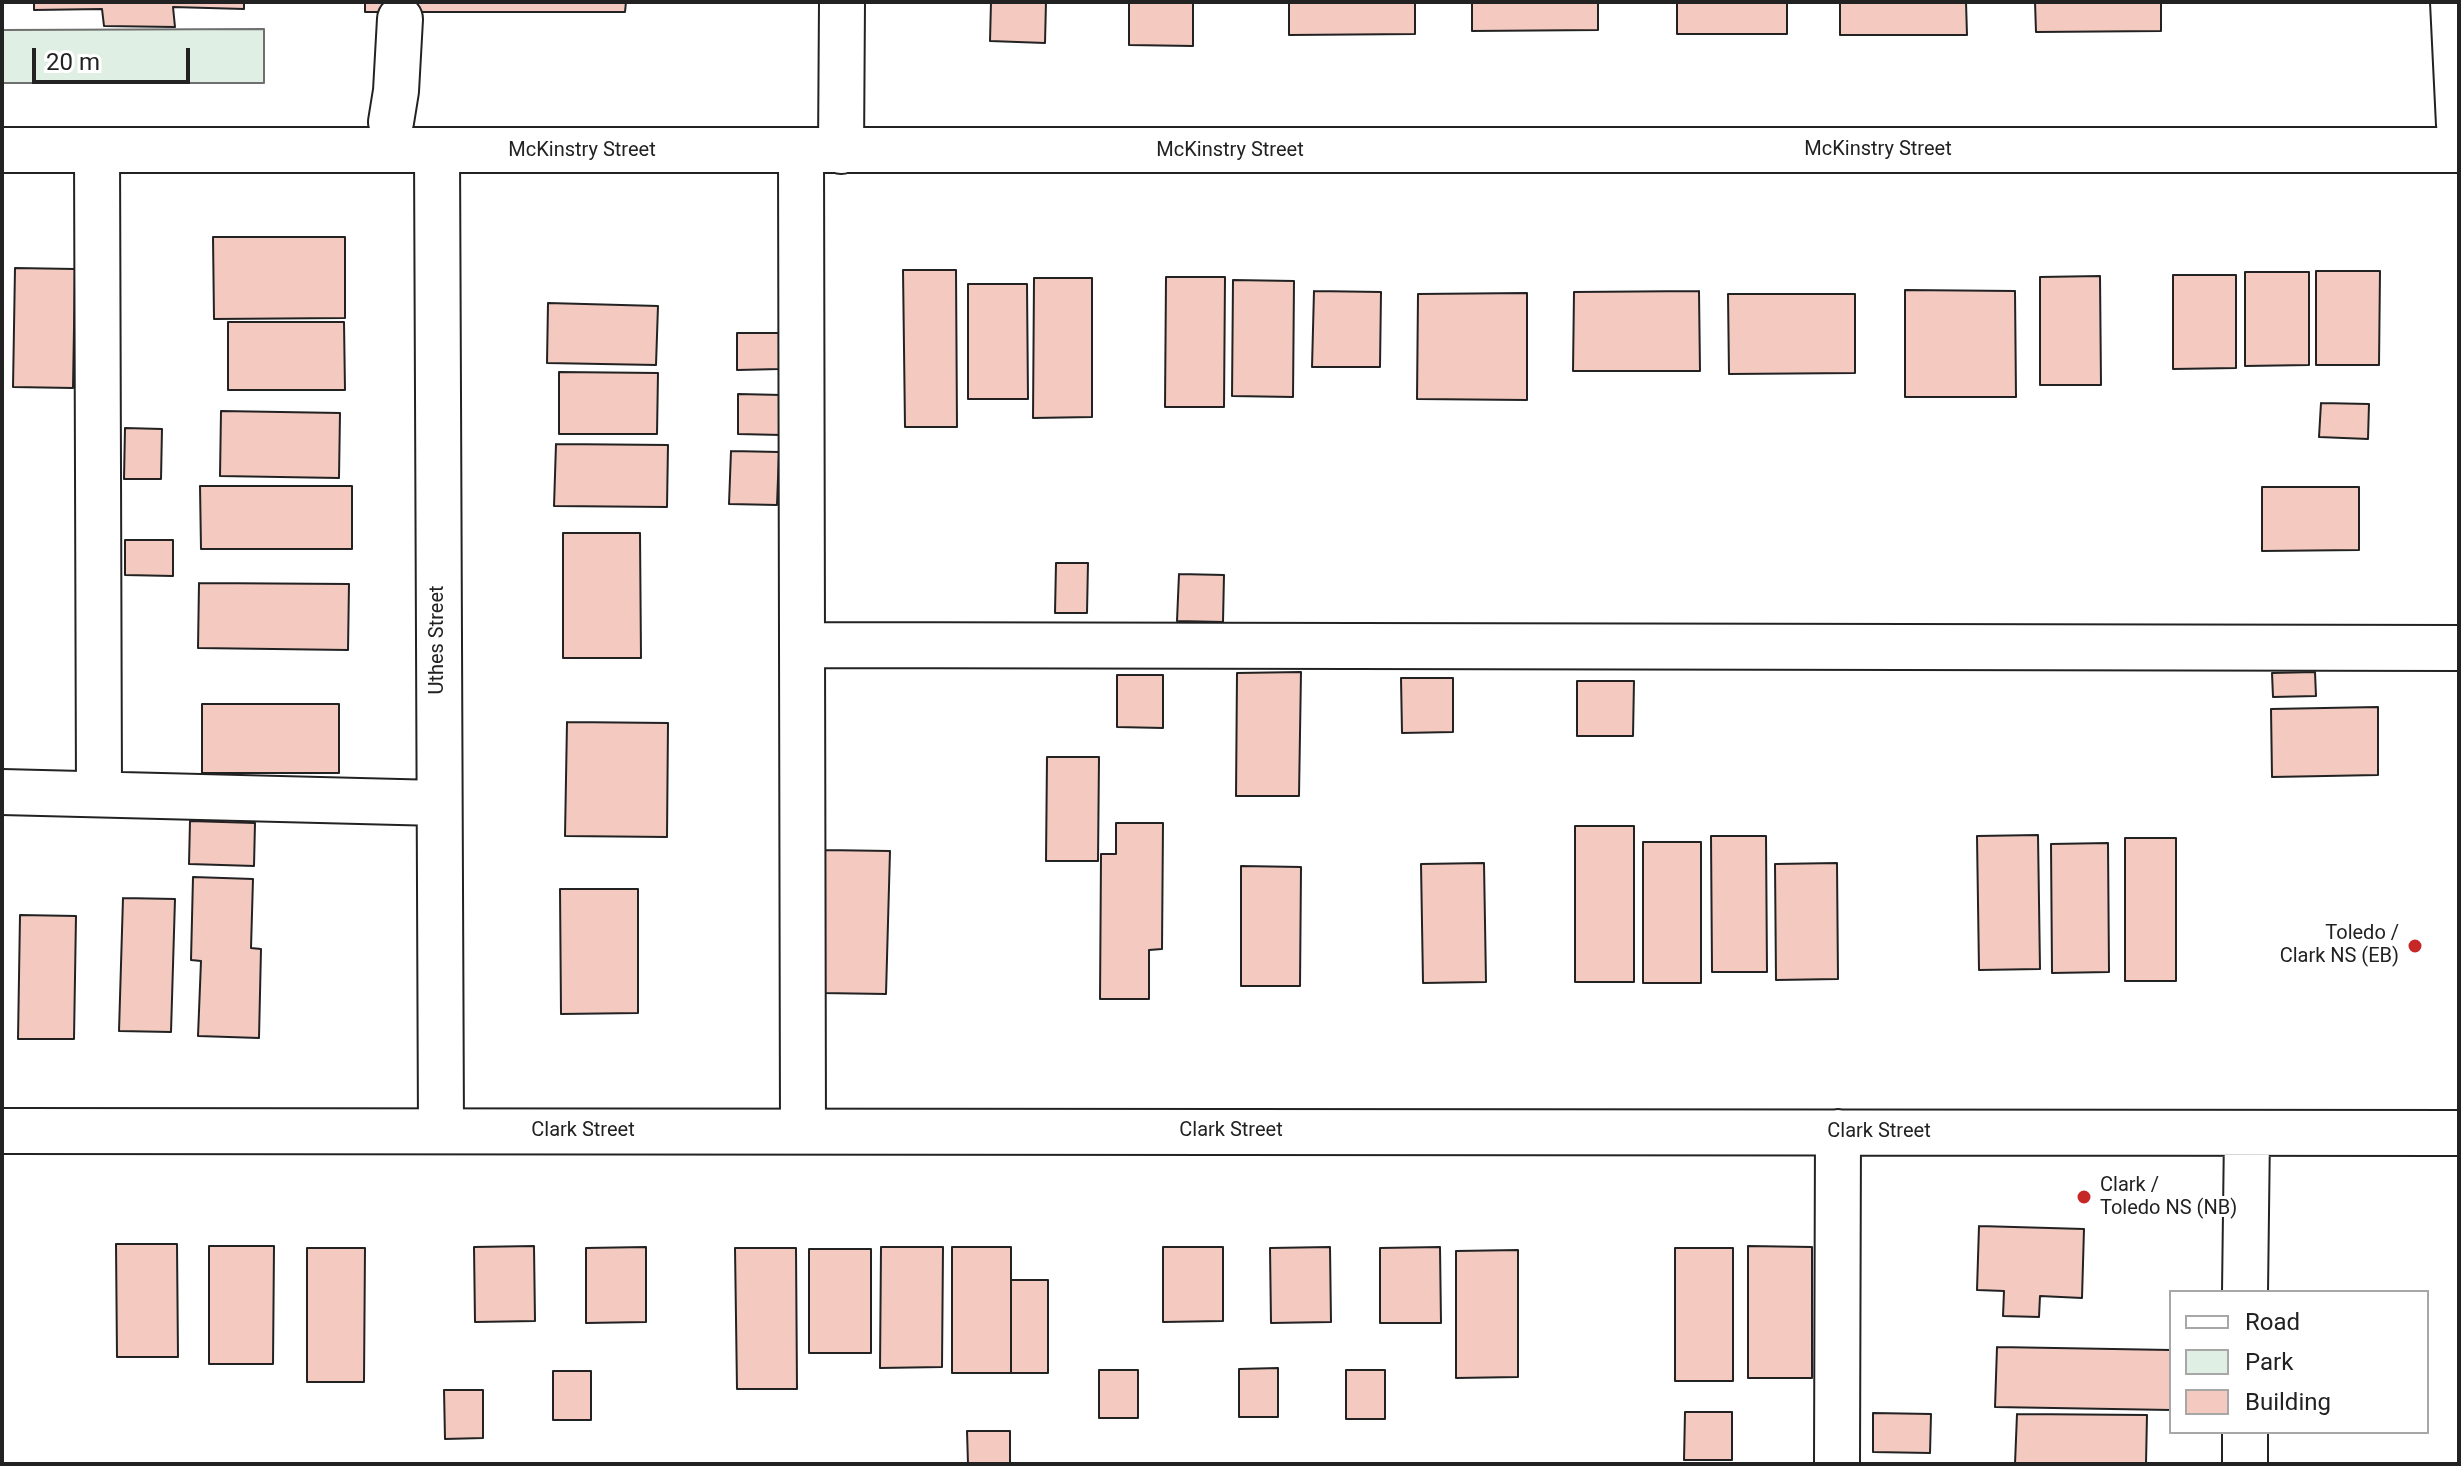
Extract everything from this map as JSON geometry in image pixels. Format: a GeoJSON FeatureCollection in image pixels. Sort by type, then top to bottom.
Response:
{"type":"FeatureCollection","features":[{"type":"Feature","properties":{"kind":"street"},"geometry":{"type":"LineString","coordinates":[[803,1131],[802,645],[821,151],[842,2]]}},
{"type":"Feature","properties":{"kind":"street"},"geometry":{"type":"LineString","coordinates":[[2453,2],[2459,125]]}},
{"type":"Feature","properties":{"kind":"street"},"geometry":{"type":"LineString","coordinates":[[391,122],[400,19]]}},
{"type":"Feature","properties":{"kind":"street","name":"McKinstry Street"},"geometry":{"type":"LineString","coordinates":[[2,150],[2459,150]]}},
{"type":"Feature","properties":{"kind":"street"},"geometry":{"type":"LineString","coordinates":[[97,150],[99,794]]}},
{"type":"Feature","properties":{"kind":"street","name":"Uthes Street"},"geometry":{"type":"LineString","coordinates":[[437,150],[441,1130]]}},
{"type":"Feature","properties":{"kind":"street"},"geometry":{"type":"LineString","coordinates":[[802,645],[2459,648]]}},
{"type":"Feature","properties":{"kind":"street"},"geometry":{"type":"LineString","coordinates":[[2,792],[439,803]]}},
{"type":"Feature","properties":{"kind":"street","name":"Clark Street"},"geometry":{"type":"LineString","coordinates":[[2,1131],[2459,1133]]}},
{"type":"Feature","properties":{"kind":"street"},"geometry":{"type":"LineString","coordinates":[[1837,1464],[1838,1132]]}},
{"type":"Feature","properties":{"kind":"street"},"geometry":{"type":"LineString","coordinates":[[2245,1290],[2247,1133]]}},
{"type":"Feature","properties":{"kind":"street"},"geometry":{"type":"LineString","coordinates":[[2245,1434],[2245,1464]]}},
{"type":"Feature","properties":{"kind":"green space"},"geometry":{"type":"Polygon","coordinates":[[[264,29],[264,83],[2,83],[2,30],[264,29]]]}},
{"type":"Feature","properties":{"kind":"building"},"geometry":{"type":"Polygon","coordinates":[[[34,2],[244,2],[244,9],[173,7],[175,27],[104,26],[102,9],[34,10],[34,2]]]}},
{"type":"Feature","properties":{"kind":"building"},"geometry":{"type":"Polygon","coordinates":[[[365,2],[626,2],[625,12],[365,12],[365,2]]]}},
{"type":"Feature","properties":{"kind":"building"},"geometry":{"type":"Polygon","coordinates":[[[991,2],[1046,2],[1045,43],[990,41],[991,2]]]}},
{"type":"Feature","properties":{"kind":"building"},"geometry":{"type":"Polygon","coordinates":[[[1129,2],[1193,2],[1193,46],[1129,45],[1129,2]]]}},
{"type":"Feature","properties":{"kind":"building"},"geometry":{"type":"Polygon","coordinates":[[[1289,2],[1415,2],[1415,34],[1289,35],[1289,2]]]}},
{"type":"Feature","properties":{"kind":"building"},"geometry":{"type":"Polygon","coordinates":[[[1472,2],[1598,2],[1598,30],[1472,31],[1472,2]]]}},
{"type":"Feature","properties":{"kind":"building"},"geometry":{"type":"Polygon","coordinates":[[[1677,2],[1787,2],[1787,34],[1677,34],[1677,2]]]}},
{"type":"Feature","properties":{"kind":"building"},"geometry":{"type":"Polygon","coordinates":[[[1840,2],[1966,2],[1967,35],[1840,35],[1840,2]]]}},
{"type":"Feature","properties":{"kind":"building"},"geometry":{"type":"Polygon","coordinates":[[[2035,2],[2161,2],[2161,31],[2036,32],[2035,2]]]}},
{"type":"Feature","properties":{"kind":"building"},"geometry":{"type":"Polygon","coordinates":[[[213,237],[345,237],[345,318],[214,319],[213,237]]]}},
{"type":"Feature","properties":{"kind":"building"},"geometry":{"type":"Polygon","coordinates":[[[15,268],[75,269],[73,388],[13,387],[15,268]]]}},
{"type":"Feature","properties":{"kind":"building"},"geometry":{"type":"Polygon","coordinates":[[[903,270],[956,270],[957,427],[905,427],[903,270]]]}},
{"type":"Feature","properties":{"kind":"building"},"geometry":{"type":"Polygon","coordinates":[[[2316,271],[2380,271],[2379,365],[2316,365],[2316,271]]]}},
{"type":"Feature","properties":{"kind":"building"},"geometry":{"type":"Polygon","coordinates":[[[2245,272],[2309,272],[2309,365],[2245,366],[2245,272]]]}},
{"type":"Feature","properties":{"kind":"building"},"geometry":{"type":"Polygon","coordinates":[[[2173,275],[2236,275],[2236,368],[2173,369],[2173,275]]]}},
{"type":"Feature","properties":{"kind":"building"},"geometry":{"type":"Polygon","coordinates":[[[2100,276],[2101,385],[2040,385],[2040,277],[2100,276]]]}},
{"type":"Feature","properties":{"kind":"building"},"geometry":{"type":"Polygon","coordinates":[[[1166,277],[1225,277],[1224,407],[1165,407],[1166,277]]]}},
{"type":"Feature","properties":{"kind":"building"},"geometry":{"type":"Polygon","coordinates":[[[1034,278],[1092,278],[1092,417],[1033,418],[1034,278]]]}},
{"type":"Feature","properties":{"kind":"building"},"geometry":{"type":"Polygon","coordinates":[[[1233,280],[1294,281],[1293,397],[1232,396],[1233,280]]]}},
{"type":"Feature","properties":{"kind":"building"},"geometry":{"type":"Polygon","coordinates":[[[968,284],[1027,284],[1028,399],[968,399],[968,284]]]}},
{"type":"Feature","properties":{"kind":"building"},"geometry":{"type":"Polygon","coordinates":[[[1905,290],[2015,291],[2016,397],[1905,397],[1905,290]]]}},
{"type":"Feature","properties":{"kind":"building"},"geometry":{"type":"Polygon","coordinates":[[[1314,291],[1381,292],[1380,367],[1312,367],[1314,291]]]}},
{"type":"Feature","properties":{"kind":"building"},"geometry":{"type":"Polygon","coordinates":[[[1699,291],[1700,371],[1573,371],[1574,292],[1699,291]]]}},
{"type":"Feature","properties":{"kind":"building"},"geometry":{"type":"Polygon","coordinates":[[[1527,293],[1527,400],[1417,399],[1418,294],[1527,293]]]}},
{"type":"Feature","properties":{"kind":"building"},"geometry":{"type":"Polygon","coordinates":[[[1728,294],[1855,294],[1855,373],[1729,374],[1728,294]]]}},
{"type":"Feature","properties":{"kind":"building"},"geometry":{"type":"Polygon","coordinates":[[[548,303],[658,306],[656,365],[547,363],[548,303]]]}},
{"type":"Feature","properties":{"kind":"building"},"geometry":{"type":"Polygon","coordinates":[[[228,322],[344,322],[345,390],[228,390],[228,322]]]}},
{"type":"Feature","properties":{"kind":"building"},"geometry":{"type":"Polygon","coordinates":[[[737,333],[781,333],[780,369],[737,370],[737,333]]]}},
{"type":"Feature","properties":{"kind":"building"},"geometry":{"type":"Polygon","coordinates":[[[559,372],[658,373],[657,434],[559,434],[559,372]]]}},
{"type":"Feature","properties":{"kind":"building"},"geometry":{"type":"Polygon","coordinates":[[[738,394],[782,395],[781,435],[738,434],[738,394]]]}},
{"type":"Feature","properties":{"kind":"building"},"geometry":{"type":"Polygon","coordinates":[[[2321,403],[2369,404],[2368,439],[2319,437],[2321,403]]]}},
{"type":"Feature","properties":{"kind":"building"},"geometry":{"type":"Polygon","coordinates":[[[221,411],[340,413],[339,478],[220,476],[221,411]]]}},
{"type":"Feature","properties":{"kind":"building"},"geometry":{"type":"Polygon","coordinates":[[[125,428],[162,429],[161,479],[124,479],[125,428]]]}},
{"type":"Feature","properties":{"kind":"building"},"geometry":{"type":"Polygon","coordinates":[[[556,444],[668,445],[667,507],[554,506],[556,444]]]}},
{"type":"Feature","properties":{"kind":"building"},"geometry":{"type":"Polygon","coordinates":[[[731,451],[779,452],[777,505],[729,504],[731,451]]]}},
{"type":"Feature","properties":{"kind":"building"},"geometry":{"type":"Polygon","coordinates":[[[200,486],[352,486],[352,549],[201,549],[200,486]]]}},
{"type":"Feature","properties":{"kind":"building"},"geometry":{"type":"Polygon","coordinates":[[[2262,487],[2359,487],[2359,550],[2262,551],[2262,487]]]}},
{"type":"Feature","properties":{"kind":"building"},"geometry":{"type":"Polygon","coordinates":[[[563,533],[640,533],[641,658],[563,658],[563,533]]]}},
{"type":"Feature","properties":{"kind":"building"},"geometry":{"type":"Polygon","coordinates":[[[125,540],[173,540],[173,576],[125,575],[125,540]]]}},
{"type":"Feature","properties":{"kind":"building"},"geometry":{"type":"Polygon","coordinates":[[[1056,563],[1088,563],[1087,613],[1055,613],[1056,563]]]}},
{"type":"Feature","properties":{"kind":"building"},"geometry":{"type":"Polygon","coordinates":[[[1179,574],[1224,575],[1223,622],[1177,621],[1179,574]]]}},
{"type":"Feature","properties":{"kind":"building"},"geometry":{"type":"Polygon","coordinates":[[[199,583],[349,584],[348,650],[198,648],[199,583]]]}},
{"type":"Feature","properties":{"kind":"building"},"geometry":{"type":"Polygon","coordinates":[[[1301,672],[1299,796],[1236,796],[1237,673],[1301,672]]]}},
{"type":"Feature","properties":{"kind":"building"},"geometry":{"type":"Polygon","coordinates":[[[2315,672],[2316,696],[2273,697],[2272,673],[2315,672]]]}},
{"type":"Feature","properties":{"kind":"building"},"geometry":{"type":"Polygon","coordinates":[[[1117,675],[1163,675],[1163,728],[1117,727],[1117,675]]]}},
{"type":"Feature","properties":{"kind":"building"},"geometry":{"type":"Polygon","coordinates":[[[1401,678],[1453,678],[1453,732],[1402,733],[1401,678]]]}},
{"type":"Feature","properties":{"kind":"building"},"geometry":{"type":"Polygon","coordinates":[[[1577,681],[1634,681],[1633,736],[1577,736],[1577,681]]]}},
{"type":"Feature","properties":{"kind":"building"},"geometry":{"type":"Polygon","coordinates":[[[202,704],[339,704],[339,773],[202,773],[202,704]]]}},
{"type":"Feature","properties":{"kind":"building"},"geometry":{"type":"Polygon","coordinates":[[[2378,707],[2378,775],[2272,777],[2271,709],[2378,707]]]}},
{"type":"Feature","properties":{"kind":"building"},"geometry":{"type":"Polygon","coordinates":[[[567,722],[668,723],[667,837],[565,836],[567,722]]]}},
{"type":"Feature","properties":{"kind":"building"},"geometry":{"type":"Polygon","coordinates":[[[1047,757],[1099,757],[1098,861],[1046,861],[1047,757]]]}},
{"type":"Feature","properties":{"kind":"building"},"geometry":{"type":"Polygon","coordinates":[[[190,821],[255,823],[254,866],[189,864],[190,821]]]}},
{"type":"Feature","properties":{"kind":"building"},"geometry":{"type":"Polygon","coordinates":[[[1116,823],[1163,823],[1162,949],[1149,950],[1149,999],[1100,999],[1101,854],[1116,854],[1116,823]]]}},
{"type":"Feature","properties":{"kind":"building"},"geometry":{"type":"Polygon","coordinates":[[[1575,826],[1634,826],[1634,982],[1575,982],[1575,826]]]}},
{"type":"Feature","properties":{"kind":"building"},"geometry":{"type":"Polygon","coordinates":[[[2038,835],[2040,969],[1979,970],[1977,836],[2038,835]]]}},
{"type":"Feature","properties":{"kind":"building"},"geometry":{"type":"Polygon","coordinates":[[[1711,836],[1766,836],[1767,972],[1712,972],[1711,836]]]}},
{"type":"Feature","properties":{"kind":"building"},"geometry":{"type":"Polygon","coordinates":[[[2125,838],[2176,838],[2176,981],[2125,981],[2125,838]]]}},
{"type":"Feature","properties":{"kind":"building"},"geometry":{"type":"Polygon","coordinates":[[[1643,842],[1701,842],[1701,983],[1643,983],[1643,842]]]}},
{"type":"Feature","properties":{"kind":"building"},"geometry":{"type":"Polygon","coordinates":[[[2108,843],[2109,972],[2052,973],[2051,844],[2108,843]]]}},
{"type":"Feature","properties":{"kind":"building"},"geometry":{"type":"Polygon","coordinates":[[[824,850],[890,851],[886,994],[821,993],[824,850]]]}},
{"type":"Feature","properties":{"kind":"building"},"geometry":{"type":"Polygon","coordinates":[[[1484,863],[1486,982],[1423,983],[1421,864],[1484,863]]]}},
{"type":"Feature","properties":{"kind":"building"},"geometry":{"type":"Polygon","coordinates":[[[1837,863],[1838,979],[1776,980],[1775,864],[1837,863]]]}},
{"type":"Feature","properties":{"kind":"building"},"geometry":{"type":"Polygon","coordinates":[[[1241,866],[1301,867],[1300,986],[1241,986],[1241,866]]]}},
{"type":"Feature","properties":{"kind":"building"},"geometry":{"type":"Polygon","coordinates":[[[193,877],[253,879],[251,948],[261,949],[259,1038],[198,1036],[201,961],[191,960],[193,877]]]}},
{"type":"Feature","properties":{"kind":"building"},"geometry":{"type":"Polygon","coordinates":[[[560,889],[638,889],[638,1013],[561,1014],[560,889]]]}},
{"type":"Feature","properties":{"kind":"building"},"geometry":{"type":"Polygon","coordinates":[[[123,898],[175,899],[171,1032],[119,1031],[123,898]]]}},
{"type":"Feature","properties":{"kind":"building"},"geometry":{"type":"Polygon","coordinates":[[[20,915],[76,916],[74,1039],[18,1039],[20,915]]]}},
{"type":"Feature","properties":{"kind":"building"},"geometry":{"type":"Polygon","coordinates":[[[1979,1226],[2084,1229],[2082,1298],[2040,1296],[2039,1317],[2003,1316],[2004,1291],[1977,1290],[1979,1226]]]}},
{"type":"Feature","properties":{"kind":"building"},"geometry":{"type":"Polygon","coordinates":[[[116,1244],[177,1244],[178,1357],[117,1357],[116,1244]]]}},
{"type":"Feature","properties":{"kind":"building"},"geometry":{"type":"Polygon","coordinates":[[[209,1246],[274,1246],[273,1364],[209,1364],[209,1246]]]}},
{"type":"Feature","properties":{"kind":"building"},"geometry":{"type":"Polygon","coordinates":[[[534,1246],[535,1321],[475,1322],[474,1247],[534,1246]]]}},
{"type":"Feature","properties":{"kind":"building"},"geometry":{"type":"Polygon","coordinates":[[[1748,1246],[1812,1247],[1812,1378],[1748,1378],[1748,1246]]]}},
{"type":"Feature","properties":{"kind":"building"},"geometry":{"type":"Polygon","coordinates":[[[646,1247],[646,1322],[586,1323],[586,1248],[646,1247]]]}},
{"type":"Feature","properties":{"kind":"building"},"geometry":{"type":"Polygon","coordinates":[[[881,1247],[943,1247],[942,1367],[880,1368],[881,1247]]]}},
{"type":"Feature","properties":{"kind":"building"},"geometry":{"type":"Polygon","coordinates":[[[952,1247],[1011,1247],[1011,1373],[952,1373],[952,1247]]]}},
{"type":"Feature","properties":{"kind":"building"},"geometry":{"type":"Polygon","coordinates":[[[1163,1247],[1223,1247],[1223,1321],[1163,1322],[1163,1247]]]}},
{"type":"Feature","properties":{"kind":"building"},"geometry":{"type":"Polygon","coordinates":[[[1330,1247],[1331,1322],[1271,1323],[1270,1248],[1330,1247]]]}},
{"type":"Feature","properties":{"kind":"building"},"geometry":{"type":"Polygon","coordinates":[[[1440,1247],[1441,1323],[1380,1323],[1380,1248],[1440,1247]]]}},
{"type":"Feature","properties":{"kind":"building"},"geometry":{"type":"Polygon","coordinates":[[[307,1248],[365,1248],[364,1382],[307,1382],[307,1248]]]}},
{"type":"Feature","properties":{"kind":"building"},"geometry":{"type":"Polygon","coordinates":[[[735,1248],[796,1248],[797,1389],[737,1389],[735,1248]]]}},
{"type":"Feature","properties":{"kind":"building"},"geometry":{"type":"Polygon","coordinates":[[[1675,1248],[1733,1248],[1733,1381],[1675,1381],[1675,1248]]]}},
{"type":"Feature","properties":{"kind":"building"},"geometry":{"type":"Polygon","coordinates":[[[809,1249],[871,1249],[871,1353],[809,1353],[809,1249]]]}},
{"type":"Feature","properties":{"kind":"building"},"geometry":{"type":"Polygon","coordinates":[[[1518,1250],[1518,1377],[1456,1378],[1456,1251],[1518,1250]]]}},
{"type":"Feature","properties":{"kind":"building"},"geometry":{"type":"Polygon","coordinates":[[[1011,1280],[1048,1280],[1048,1373],[1011,1373],[1011,1280]]]}},
{"type":"Feature","properties":{"kind":"building"},"geometry":{"type":"Polygon","coordinates":[[[1997,1347],[2169,1350],[2169,1410],[1995,1407],[1997,1347]]]}},
{"type":"Feature","properties":{"kind":"building"},"geometry":{"type":"Polygon","coordinates":[[[1278,1368],[1278,1417],[1239,1417],[1239,1369],[1278,1368]]]}},
{"type":"Feature","properties":{"kind":"building"},"geometry":{"type":"Polygon","coordinates":[[[1099,1370],[1138,1370],[1138,1418],[1099,1418],[1099,1370]]]}},
{"type":"Feature","properties":{"kind":"building"},"geometry":{"type":"Polygon","coordinates":[[[1346,1370],[1385,1370],[1385,1419],[1346,1419],[1346,1370]]]}},
{"type":"Feature","properties":{"kind":"building"},"geometry":{"type":"Polygon","coordinates":[[[553,1371],[591,1371],[591,1420],[553,1420],[553,1371]]]}},
{"type":"Feature","properties":{"kind":"building"},"geometry":{"type":"Polygon","coordinates":[[[444,1390],[483,1390],[483,1438],[445,1439],[444,1390]]]}},
{"type":"Feature","properties":{"kind":"building"},"geometry":{"type":"Polygon","coordinates":[[[1685,1412],[1732,1412],[1732,1460],[1684,1460],[1685,1412]]]}},
{"type":"Feature","properties":{"kind":"building"},"geometry":{"type":"Polygon","coordinates":[[[1873,1413],[1931,1414],[1930,1453],[1873,1452],[1873,1413]]]}},
{"type":"Feature","properties":{"kind":"building"},"geometry":{"type":"Polygon","coordinates":[[[2017,1414],[2147,1415],[2146,1464],[2015,1464],[2017,1414]]]}},
{"type":"Feature","properties":{"kind":"building"},"geometry":{"type":"Polygon","coordinates":[[[967,1431],[1010,1431],[1010,1463],[968,1464],[967,1431]]]}},
{"type":"Feature","properties":{"kind":"place","name":"Toledo / Clark NS (EB)"},"geometry":{"type":"Point","coordinates":[2415,946]}},
{"type":"Feature","properties":{"kind":"place","name":"Clark / Toledo NS (NB)"},"geometry":{"type":"Point","coordinates":[2084,1197]}}]}
